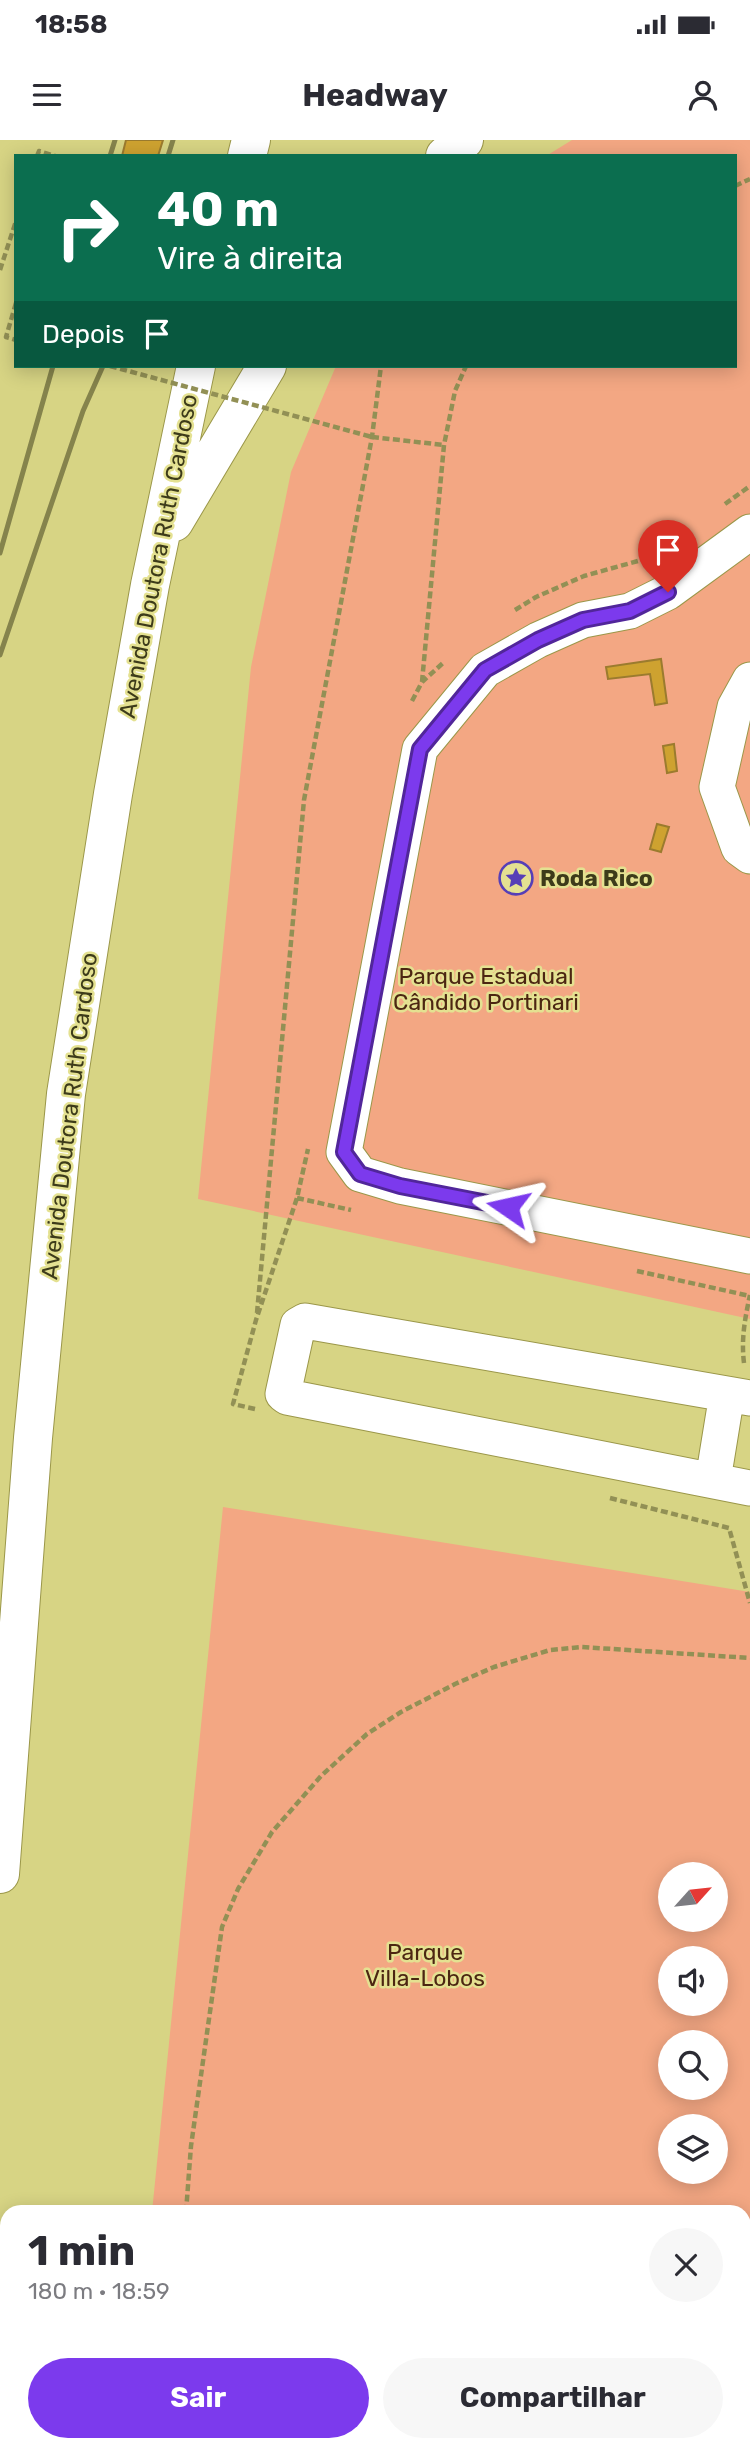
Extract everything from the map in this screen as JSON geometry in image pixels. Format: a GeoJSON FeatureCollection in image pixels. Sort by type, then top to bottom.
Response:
{"type":"FeatureCollection","features":[{"type":"Feature","properties":{"kind":"highway"},"geometry":{"type":"LineString","coordinates":[[447,154],[464,140]]}},
{"type":"Feature","properties":{"kind":"highway","name":"Avenida Doutora Ruth Cardoso"},"geometry":{"type":"LineString","coordinates":[[0,1874],[33,1438],[66,1094],[113,794],[150,585],[196,368]]}},
{"type":"Feature","properties":{"kind":"highway"},"geometry":{"type":"LineString","coordinates":[[160,541],[179,515],[266,368]]}},
{"type":"Feature","properties":{"kind":"lane"},"geometry":{"type":"LineString","coordinates":[[750,532],[668,592],[630,611],[583,620],[538,640],[485,670],[420,749],[344,1152],[360,1174],[400,1186],[750,1256]]}},
{"type":"Feature","properties":{"kind":"lane"},"geometry":{"type":"LineString","coordinates":[[750,680],[735,707],[717,787],[739,848],[750,856]]}},
{"type":"Feature","properties":{"kind":"lane"},"geometry":{"type":"LineString","coordinates":[[713,1480],[739,1396],[305,1321],[298,1325],[283,1391],[287,1397],[750,1488]]}},
{"type":"Feature","properties":{"kind":"path"},"geometry":{"type":"LineString","coordinates":[[0,270],[14,227]]}},
{"type":"Feature","properties":{"kind":"path"},"geometry":{"type":"LineString","coordinates":[[14,310],[6,337],[14,339]]}},
{"type":"Feature","properties":{"kind":"path"},"geometry":{"type":"LineString","coordinates":[[117,368],[372,437],[444,445]]}},
{"type":"Feature","properties":{"kind":"path"},"geometry":{"type":"LineString","coordinates":[[256,1321],[304,800],[372,437],[381,368]]}},
{"type":"Feature","properties":{"kind":"path"},"geometry":{"type":"LineString","coordinates":[[422,682],[444,445],[455,391],[465,368]]}},
{"type":"Feature","properties":{"kind":"path"},"geometry":{"type":"LineString","coordinates":[[718,510],[750,486]]}},
{"type":"Feature","properties":{"kind":"path"},"geometry":{"type":"LineString","coordinates":[[513,612],[536,597],[584,576],[645,559],[675,541]]}},
{"type":"Feature","properties":{"kind":"path"},"geometry":{"type":"LineString","coordinates":[[406,712],[422,682],[448,659]]}},
{"type":"Feature","properties":{"kind":"path"},"geometry":{"type":"LineString","coordinates":[[297,1198],[309,1143]]}},
{"type":"Feature","properties":{"kind":"path"},"geometry":{"type":"LineString","coordinates":[[742,1348],[750,1295]]}},
{"type":"Feature","properties":{"kind":"path"},"geometry":{"type":"LineString","coordinates":[[187,2205],[191,2146],[222,1927],[239,1889],[272,1832],[321,1776],[367,1734],[401,1712],[494,1667],[550,1650],[582,1647],[750,1658]]}},
{"type":"Feature","properties":{"kind":"green space","name":"Parque Estadual Cândido Portinari"},"geometry":{"type":"Polygon","coordinates":[[[572,140],[750,140],[750,1319],[198,1199],[251,667],[291,472],[335,368],[737,368],[737,154],[549,154],[572,140]]]}},
{"type":"Feature","properties":{"kind":"green space","name":"Parque Villa-Lobos"},"geometry":{"type":"Polygon","coordinates":[[[223,1507],[750,1592],[750,2205],[153,2205],[223,1507]]]}},
{"type":"Feature","properties":{"kind":"building"},"geometry":{"type":"Polygon","coordinates":[[[126,140],[163,140],[159,154],[122,154],[126,140]]]}},
{"type":"Feature","properties":{"kind":"building"},"geometry":{"type":"Polygon","coordinates":[[[661,659],[667,703],[655,705],[650,674],[608,679],[606,667],[661,659]]]}},
{"type":"Feature","properties":{"kind":"building"},"geometry":{"type":"Polygon","coordinates":[[[674,744],[677,771],[667,773],[663,746],[674,744]]]}},
{"type":"Feature","properties":{"kind":"building"},"geometry":{"type":"Polygon","coordinates":[[[657,824],[669,827],[661,852],[650,849],[657,824]]]}},
{"type":"Feature","properties":{"kind":"railway"},"geometry":{"type":"LineString","coordinates":[[111,154],[115,140]]}},
{"type":"Feature","properties":{"kind":"railway"},"geometry":{"type":"LineString","coordinates":[[169,154],[173,140]]}},
{"type":"Feature","properties":{"kind":"railway"},"geometry":{"type":"LineString","coordinates":[[0,553],[52,368]]}},
{"type":"Feature","properties":{"kind":"railway"},"geometry":{"type":"LineString","coordinates":[[0,655],[83,411],[102,368]]}},
{"type":"Feature","properties":{"kind":"place","name":"Roda Rico"},"geometry":{"type":"Point","coordinates":[516,878]}},
{"type":"Feature","properties":{"kind":"route"},"geometry":{"type":"LineString","coordinates":[[508,1207],[400,1186],[360,1174],[344,1152],[420,749],[485,670],[538,640],[583,620],[630,611],[668,592]]}}]}
